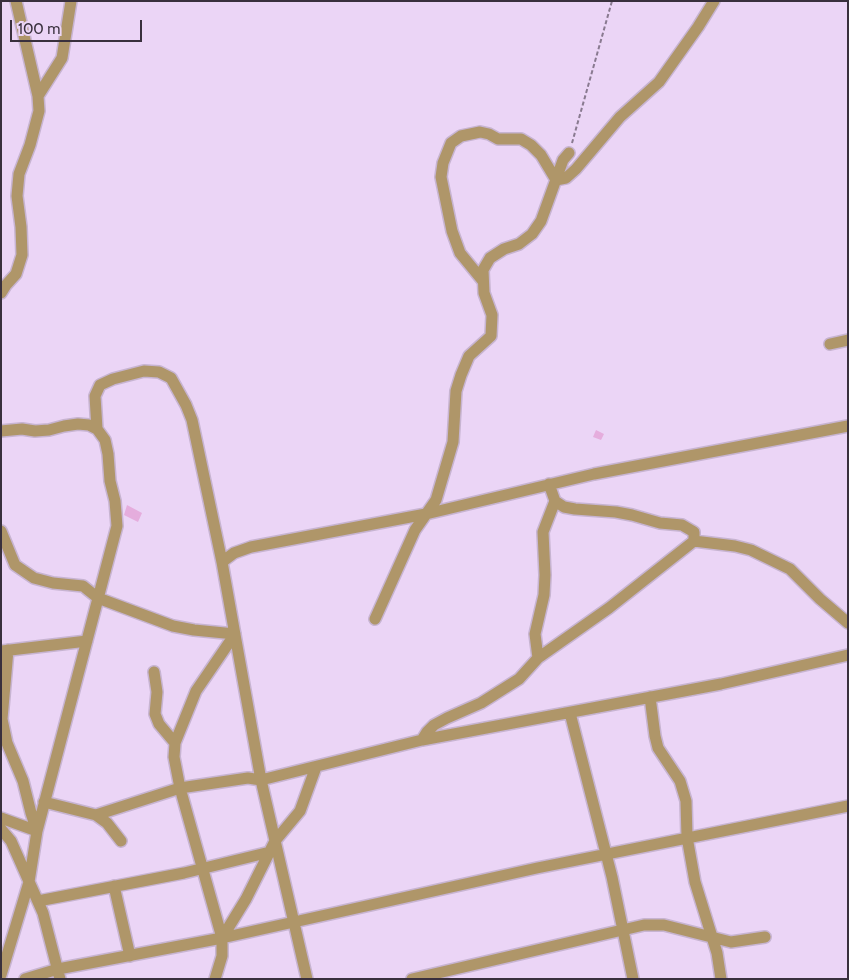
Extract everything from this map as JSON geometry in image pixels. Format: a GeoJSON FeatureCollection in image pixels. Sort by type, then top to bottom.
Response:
{"type":"FeatureCollection","features":[{"type":"Feature","properties":{"kind":"street"},"geometry":{"type":"LineString","coordinates":[[1,293],[16,274],[22,256],[17,196],[19,174],[30,145],[38,110],[38,96],[16,1]]}},
{"type":"Feature","properties":{"kind":"street"},"geometry":{"type":"LineString","coordinates":[[38,96],[62,58],[71,1]]}},
{"type":"Feature","properties":{"kind":"street"},"geometry":{"type":"LineString","coordinates":[[556,180],[566,178],[576,170],[620,117],[659,82],[714,1]]}},
{"type":"Feature","properties":{"kind":"street"},"geometry":{"type":"LineString","coordinates":[[483,281],[460,253],[452,231],[441,177],[443,163],[451,143],[460,136],[480,132],[498,139],[521,139],[531,145],[541,155],[556,180]]}},
{"type":"Feature","properties":{"kind":"street"},"geometry":{"type":"LineString","coordinates":[[375,620],[415,530],[436,500],[453,442],[456,390],[460,375],[469,356],[491,336],[492,315],[484,293],[483,270],[490,258],[504,249],[519,244],[532,234],[541,221],[563,160],[569,153]]}},
{"type":"Feature","properties":{"kind":"street"},"geometry":{"type":"LineString","coordinates":[[830,344],[848,340]]}},
{"type":"Feature","properties":{"kind":"street"},"geometry":{"type":"LineString","coordinates":[[1,975],[29,882],[37,831],[44,802],[117,526],[105,440],[98,429],[95,396],[100,385],[113,379],[144,371],[158,372],[172,378],[192,420],[222,562],[261,780],[307,979]]}},
{"type":"Feature","properties":{"kind":"street"},"geometry":{"type":"LineString","coordinates":[[1,431],[22,429],[42,431],[78,424],[89,425],[98,429]]}},
{"type":"Feature","properties":{"kind":"street"},"geometry":{"type":"LineString","coordinates":[[222,562],[234,553],[251,548],[426,514],[549,484],[848,426]]}},
{"type":"Feature","properties":{"kind":"street"},"geometry":{"type":"LineString","coordinates":[[549,484],[555,501],[564,506],[575,509],[616,512],[660,523],[682,525],[694,532],[694,541]]}},
{"type":"Feature","properties":{"kind":"street"},"geometry":{"type":"LineString","coordinates":[[538,658],[536,634],[544,595],[545,575],[542,532],[555,501]]}},
{"type":"Feature","properties":{"kind":"street"},"geometry":{"type":"LineString","coordinates":[[1,531],[15,565],[34,578],[53,583],[83,586],[98,598],[173,626],[235,634]]}},
{"type":"Feature","properties":{"kind":"street"},"geometry":{"type":"LineString","coordinates":[[422,740],[434,726],[487,700],[519,679],[538,658],[609,608],[694,541],[751,550],[790,569],[820,599],[848,623]]}},
{"type":"Feature","properties":{"kind":"street"},"geometry":{"type":"LineString","coordinates":[[215,979],[222,956],[222,938],[180,788],[174,757],[175,743],[196,691],[235,634]]}},
{"type":"Feature","properties":{"kind":"street"},"geometry":{"type":"LineString","coordinates":[[37,831],[23,780],[7,743],[2,719],[5,650],[87,641]]}},
{"type":"Feature","properties":{"kind":"street"},"geometry":{"type":"LineString","coordinates":[[96,815],[180,788],[248,778],[261,780],[422,740],[570,713],[848,656]]}},
{"type":"Feature","properties":{"kind":"street"},"geometry":{"type":"LineString","coordinates":[[154,672],[158,692],[155,714],[159,724],[175,743]]}},
{"type":"Feature","properties":{"kind":"street"},"geometry":{"type":"LineString","coordinates":[[650,697],[658,748],[680,781],[685,795],[688,817],[687,837],[695,882],[717,953],[721,979]]}},
{"type":"Feature","properties":{"kind":"street"},"geometry":{"type":"LineString","coordinates":[[570,713],[606,854],[633,979]]}},
{"type":"Feature","properties":{"kind":"street"},"geometry":{"type":"LineString","coordinates":[[222,938],[246,899],[275,841],[300,811],[316,767]]}},
{"type":"Feature","properties":{"kind":"street"},"geometry":{"type":"LineString","coordinates":[[44,802],[96,815],[107,823],[121,842]]}},
{"type":"Feature","properties":{"kind":"street"},"geometry":{"type":"LineString","coordinates":[[26,979],[59,974],[130,956],[294,923],[606,854],[848,806]]}},
{"type":"Feature","properties":{"kind":"street"},"geometry":{"type":"LineString","coordinates":[[1,818],[37,831]]}},
{"type":"Feature","properties":{"kind":"street"},"geometry":{"type":"LineString","coordinates":[[1,829],[11,841],[38,901],[59,974]]}},
{"type":"Feature","properties":{"kind":"street"},"geometry":{"type":"LineString","coordinates":[[38,901],[202,868],[270,852]]}},
{"type":"Feature","properties":{"kind":"street"},"geometry":{"type":"LineString","coordinates":[[114,886],[130,956]]}},
{"type":"Feature","properties":{"kind":"street"},"geometry":{"type":"LineString","coordinates":[[412,979],[644,925],[664,925],[731,942],[765,937]]}},
{"type":"Feature","properties":{"kind":"path"},"geometry":{"type":"LineString","coordinates":[[569,153],[612,1]]}},
{"type":"Feature","properties":{"kind":"building"},"geometry":{"type":"Polygon","coordinates":[[[596,430],[604,434],[601,440],[593,437],[596,430]]]}},
{"type":"Feature","properties":{"kind":"building"},"geometry":{"type":"Polygon","coordinates":[[[127,505],[142,513],[138,522],[124,515],[127,505]]]}}]}
